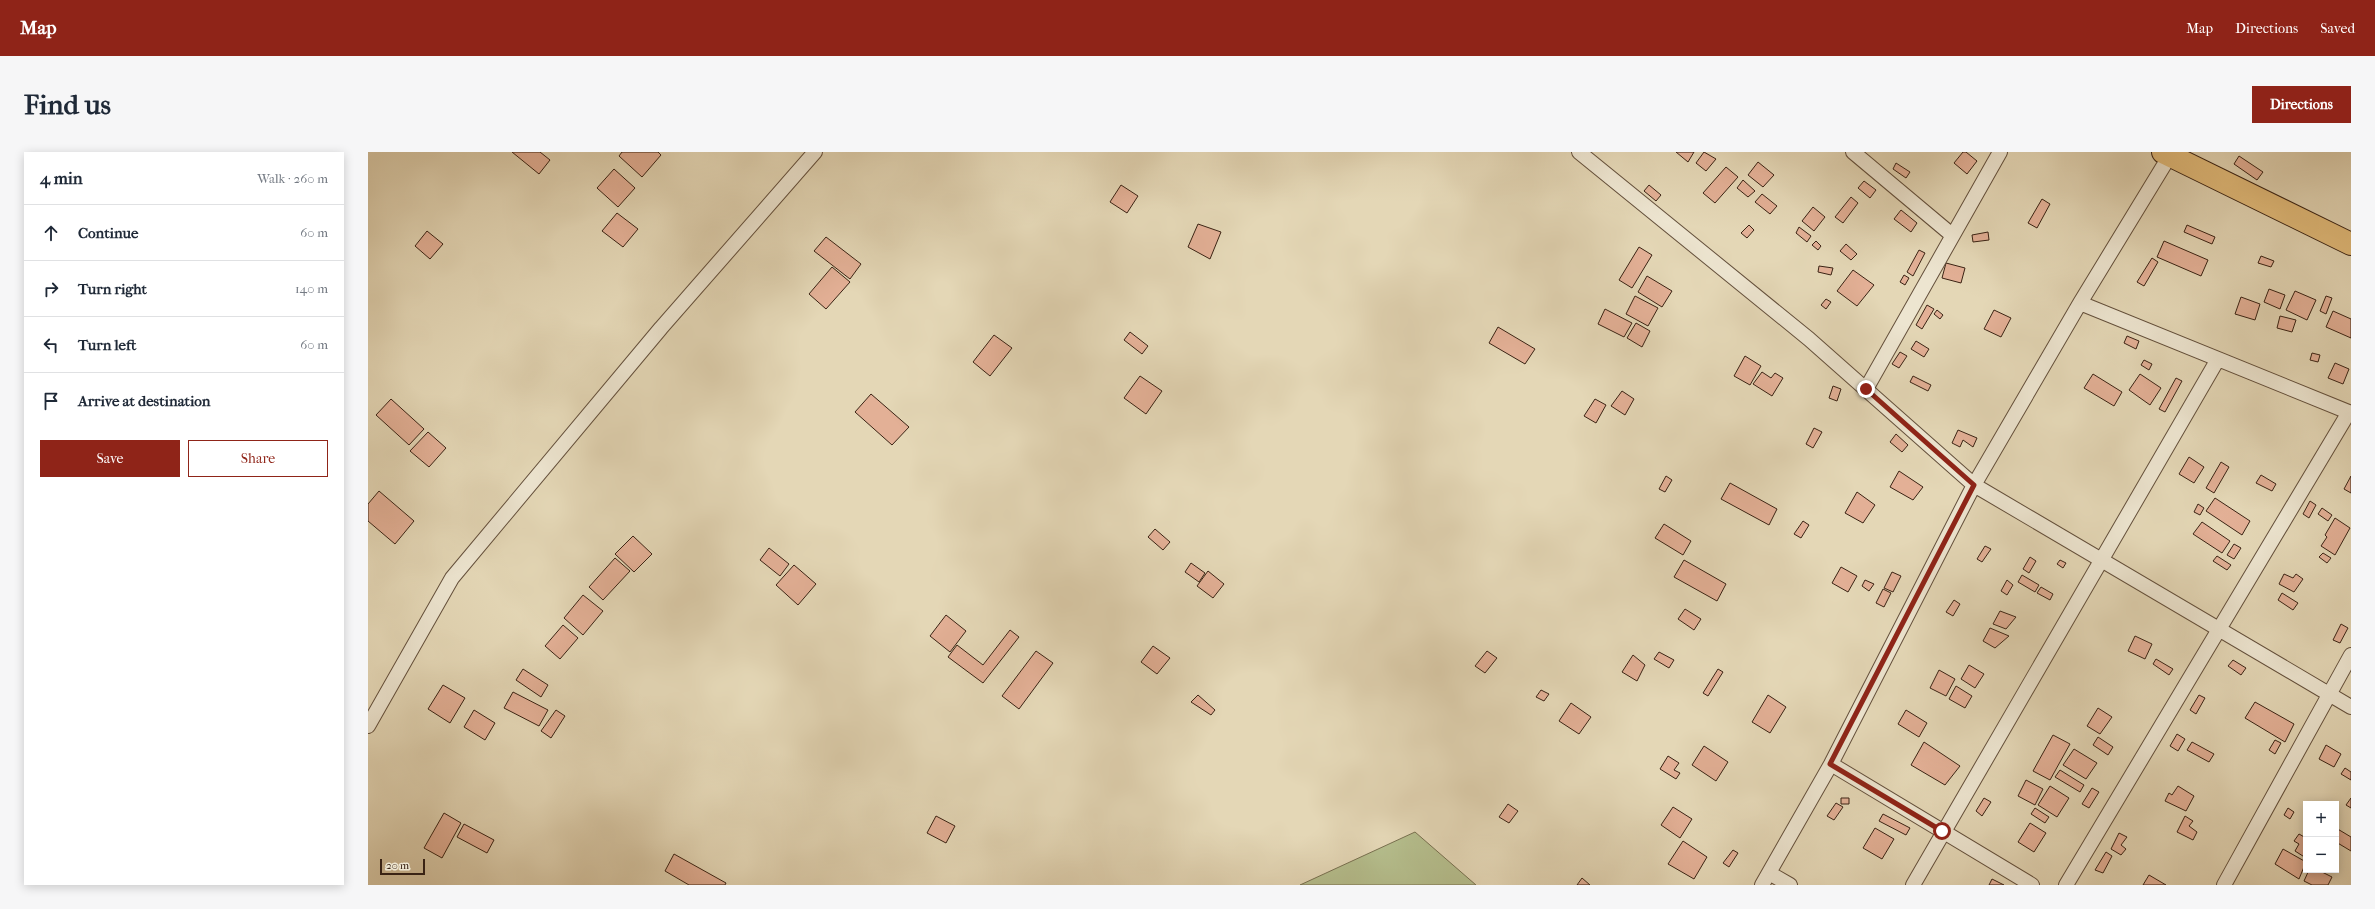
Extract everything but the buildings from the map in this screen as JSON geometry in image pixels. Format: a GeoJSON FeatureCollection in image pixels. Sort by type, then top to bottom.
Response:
{"type":"FeatureCollection","features":[{"type":"Feature","properties":{"kind":"main road"},"geometry":{"type":"LineString","coordinates":[[2168,153],[2351,244]]}},
{"type":"Feature","properties":{"kind":"street"},"geometry":{"type":"LineString","coordinates":[[368,726],[452,578],[661,328],[815,152]]}},
{"type":"Feature","properties":{"kind":"street"},"geometry":{"type":"LineString","coordinates":[[1579,152],[1809,339],[1974,485],[2351,707]]}},
{"type":"Feature","properties":{"kind":"street"},"geometry":{"type":"LineString","coordinates":[[1853,152],[1952,235]]}},
{"type":"Feature","properties":{"kind":"street"},"geometry":{"type":"LineString","coordinates":[[1866,389],[2000,152]]}},
{"type":"Feature","properties":{"kind":"street"},"geometry":{"type":"LineString","coordinates":[[1790,885],[1766,879],[1830,764],[1974,485],[2168,153]]}},
{"type":"Feature","properties":{"kind":"street"},"geometry":{"type":"LineString","coordinates":[[2066,885],[2350,412],[2080,303]]}},
{"type":"Feature","properties":{"kind":"street"},"geometry":{"type":"LineString","coordinates":[[1913,885],[1942,831],[2218,359]]}},
{"type":"Feature","properties":{"kind":"street"},"geometry":{"type":"LineString","coordinates":[[2224,885],[2328,693],[2351,655]]}},
{"type":"Feature","properties":{"kind":"street"},"geometry":{"type":"LineString","coordinates":[[1830,764],[2032,885]]}},
{"type":"Feature","properties":{"kind":"green space"},"geometry":{"type":"Polygon","coordinates":[[[1415,832],[1476,885],[1300,885],[1415,832]]]}},
{"type":"Feature","properties":{"kind":"route"},"geometry":{"type":"LineString","coordinates":[[1866,389],[1974,485],[1830,764],[1942,831]]}}]}
